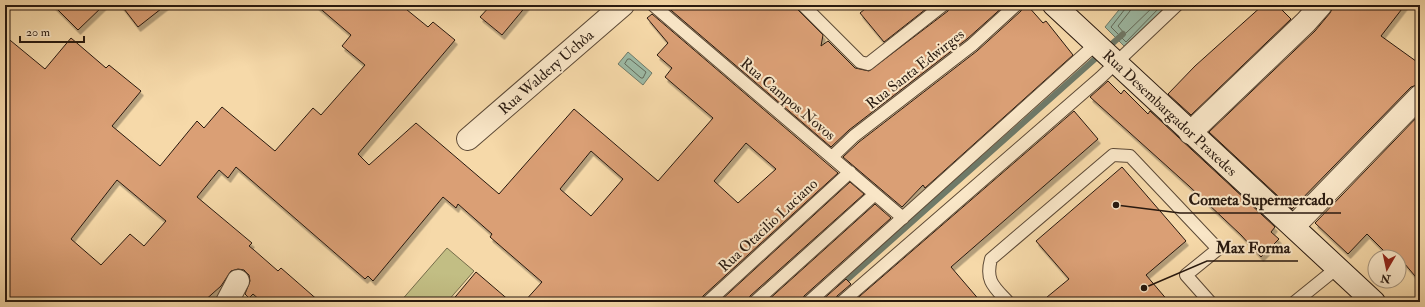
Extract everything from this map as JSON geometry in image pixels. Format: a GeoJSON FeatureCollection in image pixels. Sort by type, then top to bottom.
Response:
{"type":"FeatureCollection","features":[{"type":"Feature","properties":{"kind":"street","name":"Rua Waldery Uchôa"},"geometry":{"type":"LineString","coordinates":[[468,139],[623,5]]}},
{"type":"Feature","properties":{"kind":"street","name":"Rua Desembargador Praxedes"},"geometry":{"type":"LineString","coordinates":[[1054,5],[1190,133],[1294,226],[1374,302]]}},
{"type":"Feature","properties":{"kind":"street"},"geometry":{"type":"LineString","coordinates":[[1190,133],[1306,22],[1321,5]]}},
{"type":"Feature","properties":{"kind":"street"},"geometry":{"type":"LineString","coordinates":[[1294,226],[1420,96]]}},
{"type":"Feature","properties":{"kind":"street"},"geometry":{"type":"LineString","coordinates":[[227,302],[238,281]]}},
{"type":"Feature","properties":{"kind":"lane","name":"Rua Campos Novos"},"geometry":{"type":"LineString","coordinates":[[653,5],[903,218]]}},
{"type":"Feature","properties":{"kind":"lane"},"geometry":{"type":"LineString","coordinates":[[802,5],[860,62],[868,64],[943,5]]}},
{"type":"Feature","properties":{"kind":"lane","name":"Rua Santa Edwirges"},"geometry":{"type":"LineString","coordinates":[[832,157],[854,136],[972,45],[1016,5]]}},
{"type":"Feature","properties":{"kind":"lane"},"geometry":{"type":"LineString","coordinates":[[842,302],[1123,69],[1178,5]]}},
{"type":"Feature","properties":{"kind":"lane"},"geometry":{"type":"LineString","coordinates":[[809,302],[1096,44]]}},
{"type":"Feature","properties":{"kind":"lane"},"geometry":{"type":"LineString","coordinates":[[1008,302],[992,284],[988,270],[991,259],[1113,155],[1130,156],[1218,249],[1186,276],[1210,302]]}},
{"type":"Feature","properties":{"kind":"lane","name":"Rua Otacilio Luciano"},"geometry":{"type":"LineString","coordinates":[[708,302],[850,172]]}},
{"type":"Feature","properties":{"kind":"lane"},"geometry":{"type":"LineString","coordinates":[[754,302],[875,194]]}},
{"type":"Feature","properties":{"kind":"lane"},"geometry":{"type":"LineString","coordinates":[[1295,302],[1337,268]]}},
{"type":"Feature","properties":{"kind":"shaded area"},"geometry":{"type":"Polygon","coordinates":[[[447,248],[474,271],[447,302],[400,302],[447,248]]]}},
{"type":"Feature","properties":{"kind":"water"},"geometry":{"type":"Polygon","coordinates":[[[1123,5],[1167,5],[1126,48],[1105,27],[1123,5]]]}},
{"type":"Feature","properties":{"kind":"water"},"geometry":{"type":"Polygon","coordinates":[[[628,52],[652,73],[643,85],[618,64],[628,52]]]}},
{"type":"Feature","properties":{"kind":"building"},"geometry":{"type":"Polygon","coordinates":[[[53,5],[104,5],[78,30],[53,5]]]}},
{"type":"Feature","properties":{"kind":"building"},"geometry":{"type":"Polygon","coordinates":[[[121,5],[166,5],[138,27],[121,5]]]}},
{"type":"Feature","properties":{"kind":"building"},"geometry":{"type":"Polygon","coordinates":[[[316,5],[401,5],[428,27],[433,22],[455,40],[358,154],[369,165],[416,123],[499,194],[574,109],[658,181],[713,118],[665,77],[672,68],[657,55],[668,43],[647,18],[652,14],[838,173],[703,296],[701,302],[524,302],[542,282],[490,237],[492,234],[458,204],[456,208],[443,197],[373,281],[368,276],[365,279],[236,167],[228,178],[219,170],[197,197],[252,243],[249,246],[278,271],[281,268],[320,302],[262,302],[253,294],[249,298],[245,294],[250,281],[249,275],[244,270],[238,269],[231,271],[221,286],[203,302],[5,302],[5,36],[45,69],[71,38],[106,68],[109,65],[141,91],[112,126],[160,166],[197,121],[204,128],[222,107],[275,151],[313,108],[321,115],[365,65],[342,46],[351,35],[316,5]],[[746,143],[714,181],[738,203],[776,169],[746,143]],[[591,151],[560,189],[591,216],[623,179],[591,151]],[[117,180],[71,239],[101,265],[130,234],[144,246],[166,221],[117,180]]]}},
{"type":"Feature","properties":{"kind":"building"},"geometry":{"type":"Polygon","coordinates":[[[491,5],[527,5],[502,35],[480,17],[491,5]]]}},
{"type":"Feature","properties":{"kind":"building"},"geometry":{"type":"Polygon","coordinates":[[[665,5],[796,5],[798,10],[823,35],[821,46],[828,41],[855,68],[869,71],[948,11],[950,5],[1005,5],[967,39],[849,130],[831,147],[665,5]]]}},
{"type":"Feature","properties":{"kind":"building"},"geometry":{"type":"Polygon","coordinates":[[[870,5],[931,5],[884,42],[860,13],[870,5]]]}},
{"type":"Feature","properties":{"kind":"building"},"geometry":{"type":"Polygon","coordinates":[[[1023,5],[1027,5],[1043,23],[1046,21],[1073,55],[925,188],[923,185],[902,207],[843,157],[859,142],[977,51],[1021,11],[1023,5]]]}},
{"type":"Feature","properties":{"kind":"building"},"geometry":{"type":"Polygon","coordinates":[[[1263,5],[1277,5],[1291,19],[1191,115],[1168,94],[1195,66],[1263,5]]]}},
{"type":"Feature","properties":{"kind":"building"},"geometry":{"type":"Polygon","coordinates":[[[1334,5],[1405,5],[1381,36],[1420,64],[1420,84],[1411,87],[1292,209],[1209,132],[1315,31],[1330,13],[1334,5]]]}},
{"type":"Feature","properties":{"kind":"building"},"geometry":{"type":"Polygon","coordinates":[[[1108,81],[1121,94],[1124,90],[1148,114],[1150,111],[1275,227],[1271,232],[1279,239],[1261,257],[1241,235],[1189,186],[1090,97],[1108,81]]]}},
{"type":"Feature","properties":{"kind":"building"},"geometry":{"type":"Polygon","coordinates":[[[1074,111],[1098,139],[951,267],[981,302],[853,302],[1074,111]]]}},
{"type":"Feature","properties":{"kind":"building"},"geometry":{"type":"Polygon","coordinates":[[[1420,114],[1420,282],[1407,267],[1407,249],[1382,249],[1367,234],[1348,254],[1315,223],[1420,114]]]}},
{"type":"Feature","properties":{"kind":"building"},"geometry":{"type":"Polygon","coordinates":[[[1122,167],[1186,241],[1146,275],[1169,302],[1041,302],[1069,279],[1036,241],[1122,167]]]}},
{"type":"Feature","properties":{"kind":"building"},"geometry":{"type":"Polygon","coordinates":[[[850,182],[864,194],[750,296],[748,302],[719,302],[850,182]]]}},
{"type":"Feature","properties":{"kind":"building"},"geometry":{"type":"Polygon","coordinates":[[[875,204],[891,218],[804,296],[802,302],[766,302],[875,204]]]}},
{"type":"Feature","properties":{"kind":"building"},"geometry":{"type":"Polygon","coordinates":[[[476,272],[511,302],[451,302],[476,272]]]}},
{"type":"Feature","properties":{"kind":"building"},"geometry":{"type":"Polygon","coordinates":[[[846,279],[851,284],[837,296],[835,302],[820,302],[846,279]]]}},
{"type":"Feature","properties":{"kind":"waterway"},"geometry":{"type":"LineString","coordinates":[[841,285],[1123,34]]}},
{"type":"Feature","properties":{"kind":"place","name":"Cometa Supermercado"},"geometry":{"type":"Point","coordinates":[1116,205]}},
{"type":"Feature","properties":{"kind":"place","name":"Max Forma"},"geometry":{"type":"Point","coordinates":[1144,288]}}]}
